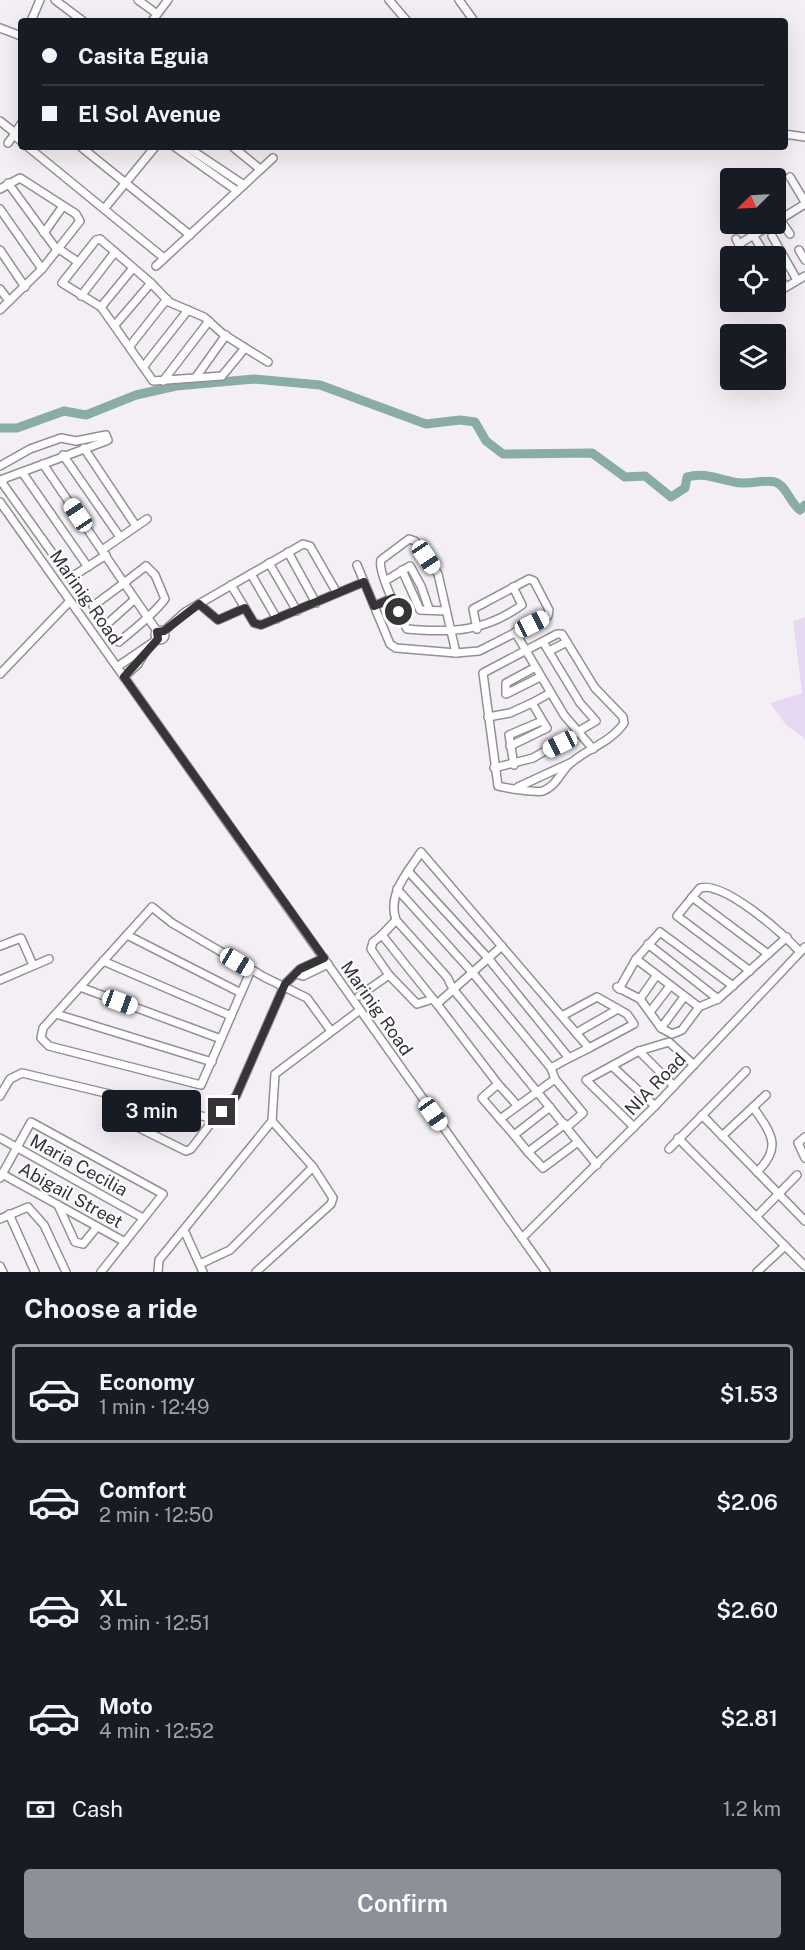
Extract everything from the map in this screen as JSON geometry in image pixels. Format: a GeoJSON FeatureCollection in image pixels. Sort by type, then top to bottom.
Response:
{"type":"FeatureCollection","features":[{"type":"Feature","properties":{"kind":"street"},"geometry":{"type":"LineString","coordinates":[[33,18],[40,0]]}},
{"type":"Feature","properties":{"kind":"street"},"geometry":{"type":"LineString","coordinates":[[55,0],[79,18]]}},
{"type":"Feature","properties":{"kind":"street"},"geometry":{"type":"LineString","coordinates":[[138,0],[157,14]]}},
{"type":"Feature","properties":{"kind":"street"},"geometry":{"type":"LineString","coordinates":[[154,18],[168,0]]}},
{"type":"Feature","properties":{"kind":"street"},"geometry":{"type":"LineString","coordinates":[[388,0],[404,18]]}},
{"type":"Feature","properties":{"kind":"street"},"geometry":{"type":"LineString","coordinates":[[459,0],[472,18]]}},
{"type":"Feature","properties":{"kind":"street"},"geometry":{"type":"LineString","coordinates":[[0,28],[18,35]]}},
{"type":"Feature","properties":{"kind":"street"},"geometry":{"type":"LineString","coordinates":[[0,121],[18,138]]}},
{"type":"Feature","properties":{"kind":"street"},"geometry":{"type":"LineString","coordinates":[[8,143],[18,129]]}},
{"type":"Feature","properties":{"kind":"street"},"geometry":{"type":"LineString","coordinates":[[788,135],[805,137]]}},
{"type":"Feature","properties":{"kind":"street"},"geometry":{"type":"LineString","coordinates":[[32,150],[164,258]]}},
{"type":"Feature","properties":{"kind":"street"},"geometry":{"type":"LineString","coordinates":[[85,150],[190,235]]}},
{"type":"Feature","properties":{"kind":"street"},"geometry":{"type":"LineString","coordinates":[[104,209],[152,150]]}},
{"type":"Feature","properties":{"kind":"street"},"geometry":{"type":"LineString","coordinates":[[179,150],[237,191]]}},
{"type":"Feature","properties":{"kind":"street"},"geometry":{"type":"LineString","coordinates":[[192,150],[244,185]]}},
{"type":"Feature","properties":{"kind":"street"},"geometry":{"type":"LineString","coordinates":[[237,150],[260,169]]}},
{"type":"Feature","properties":{"kind":"street"},"geometry":{"type":"LineString","coordinates":[[156,266],[273,158]]}},
{"type":"Feature","properties":{"kind":"street"},"geometry":{"type":"LineString","coordinates":[[786,214],[805,203],[790,177]]}},
{"type":"Feature","properties":{"kind":"street"},"geometry":{"type":"LineString","coordinates":[[0,189],[20,178],[76,214],[80,221],[42,269],[0,310]]}},
{"type":"Feature","properties":{"kind":"street"},"geometry":{"type":"LineString","coordinates":[[8,183],[58,249],[78,262]]}},
{"type":"Feature","properties":{"kind":"street"},"geometry":{"type":"LineString","coordinates":[[44,233],[63,206]]}},
{"type":"Feature","properties":{"kind":"street"},"geometry":{"type":"LineString","coordinates":[[0,210],[42,269]]}},
{"type":"Feature","properties":{"kind":"street"},"geometry":{"type":"LineString","coordinates":[[786,230],[790,234]]}},
{"type":"Feature","properties":{"kind":"street"},"geometry":{"type":"LineString","coordinates":[[740,246],[738,241],[753,235],[759,246]]}},
{"type":"Feature","properties":{"kind":"street"},"geometry":{"type":"LineString","coordinates":[[772,236],[797,280]]}},
{"type":"Feature","properties":{"kind":"street"},"geometry":{"type":"LineString","coordinates":[[245,348],[222,376],[153,381],[101,308],[62,283],[98,239],[116,252],[167,299],[209,321],[226,336],[268,362]]}},
{"type":"Feature","properties":{"kind":"street"},"geometry":{"type":"LineString","coordinates":[[0,250],[25,287]]}},
{"type":"Feature","properties":{"kind":"street"},"geometry":{"type":"LineString","coordinates":[[799,250],[805,260]]}},
{"type":"Feature","properties":{"kind":"street"},"geometry":{"type":"LineString","coordinates":[[81,296],[116,252]]}},
{"type":"Feature","properties":{"kind":"street"},"geometry":{"type":"LineString","coordinates":[[101,308],[133,268]]}},
{"type":"Feature","properties":{"kind":"street"},"geometry":{"type":"LineString","coordinates":[[786,286],[805,276]]}},
{"type":"Feature","properties":{"kind":"street"},"geometry":{"type":"LineString","coordinates":[[115,325],[151,283]]}},
{"type":"Feature","properties":{"kind":"street"},"geometry":{"type":"LineString","coordinates":[[0,289],[9,302]]}},
{"type":"Feature","properties":{"kind":"street"},"geometry":{"type":"LineString","coordinates":[[130,346],[167,299]]}},
{"type":"Feature","properties":{"kind":"street"},"geometry":{"type":"LineString","coordinates":[[144,366],[188,310]]}},
{"type":"Feature","properties":{"kind":"street"},"geometry":{"type":"LineString","coordinates":[[163,381],[209,321]]}},
{"type":"Feature","properties":{"kind":"street"},"geometry":{"type":"LineString","coordinates":[[196,377],[226,336]]}},
{"type":"Feature","properties":{"kind":"street"},"geometry":{"type":"LineString","coordinates":[[0,466],[30,449],[61,438],[76,441],[104,434],[108,437],[106,441],[3,479],[6,492],[65,574],[73,577],[104,553],[120,537],[147,519]]}},
{"type":"Feature","properties":{"kind":"street"},"geometry":{"type":"LineString","coordinates":[[84,448],[136,526]]}},
{"type":"Feature","properties":{"kind":"street"},"geometry":{"type":"LineString","coordinates":[[63,456],[120,537]]}},
{"type":"Feature","properties":{"kind":"street"},"geometry":{"type":"LineString","coordinates":[[43,464],[159,634]]}},
{"type":"Feature","properties":{"kind":"street"},"geometry":{"type":"LineString","coordinates":[[22,472],[87,567]]}},
{"type":"Feature","properties":{"kind":"street","name":"Marinig Road"},"geometry":{"type":"LineString","coordinates":[[0,502],[546,1272]]}},
{"type":"Feature","properties":{"kind":"street"},"geometry":{"type":"LineString","coordinates":[[456,652],[452,633],[446,611],[438,574],[412,538],[380,561],[386,581],[407,629],[452,633],[477,628],[522,605],[513,587]]}},
{"type":"Feature","properties":{"kind":"street"},"geometry":{"type":"LineString","coordinates":[[124,677],[138,664],[159,634],[199,604],[307,543],[337,593]]}},
{"type":"Feature","properties":{"kind":"street"},"geometry":{"type":"LineString","coordinates":[[288,552],[316,603]]}},
{"type":"Feature","properties":{"kind":"street"},"geometry":{"type":"LineString","coordinates":[[269,563],[297,611]]}},
{"type":"Feature","properties":{"kind":"street"},"geometry":{"type":"LineString","coordinates":[[357,565],[393,647],[456,652],[479,651],[550,613],[532,579],[473,609],[477,628]]}},
{"type":"Feature","properties":{"kind":"street"},"geometry":{"type":"LineString","coordinates":[[93,606],[146,566],[152,570],[165,599],[119,642]]}},
{"type":"Feature","properties":{"kind":"street"},"geometry":{"type":"LineString","coordinates":[[386,581],[408,566],[412,568],[429,609]]}},
{"type":"Feature","properties":{"kind":"street"},"geometry":{"type":"LineString","coordinates":[[402,570],[420,610],[446,611]]}},
{"type":"Feature","properties":{"kind":"street"},"geometry":{"type":"LineString","coordinates":[[251,574],[277,619]]}},
{"type":"Feature","properties":{"kind":"street"},"geometry":{"type":"LineString","coordinates":[[231,585],[257,625],[297,611],[364,582]]}},
{"type":"Feature","properties":{"kind":"street"},"geometry":{"type":"LineString","coordinates":[[374,606],[393,598]]}},
{"type":"Feature","properties":{"kind":"street"},"geometry":{"type":"LineString","coordinates":[[106,625],[135,599]]}},
{"type":"Feature","properties":{"kind":"street"},"geometry":{"type":"LineString","coordinates":[[0,674],[70,601]]}},
{"type":"Feature","properties":{"kind":"street"},"geometry":{"type":"LineString","coordinates":[[199,604],[218,620],[245,608]]}},
{"type":"Feature","properties":{"kind":"street"},"geometry":{"type":"LineString","coordinates":[[515,632],[550,693],[593,748]]}},
{"type":"Feature","properties":{"kind":"street"},"geometry":{"type":"LineString","coordinates":[[518,788],[571,762],[617,733],[625,721],[595,688],[560,633],[483,673],[498,786],[518,788],[532,793],[543,792],[552,786],[571,762]]}},
{"type":"Feature","properties":{"kind":"street"},"geometry":{"type":"LineString","coordinates":[[495,768],[514,765],[532,758],[595,723],[595,718],[579,703],[543,642]]}},
{"type":"Feature","properties":{"kind":"street"},"geometry":{"type":"LineString","coordinates":[[549,651],[567,642]]}},
{"type":"Feature","properties":{"kind":"street"},"geometry":{"type":"LineString","coordinates":[[117,667],[148,647]]}},
{"type":"Feature","properties":{"kind":"street"},"geometry":{"type":"LineString","coordinates":[[534,668],[506,683],[507,695],[540,677]]}},
{"type":"Feature","properties":{"kind":"street"},"geometry":{"type":"LineString","coordinates":[[488,717],[510,713],[550,693]]}},
{"type":"Feature","properties":{"kind":"street"},"geometry":{"type":"LineString","coordinates":[[514,765],[508,735],[542,721],[532,703]]}},
{"type":"Feature","properties":{"kind":"street"},"geometry":{"type":"LineString","coordinates":[[589,1048],[421,852],[397,889],[394,902],[396,920],[447,977],[453,989],[597,1165]]}},
{"type":"Feature","properties":{"kind":"street"},"geometry":{"type":"LineString","coordinates":[[408,871],[488,958],[569,1058]]}},
{"type":"Feature","properties":{"kind":"street"},"geometry":{"type":"LineString","coordinates":[[750,971],[677,916],[702,887],[729,896],[757,913],[803,949]]}},
{"type":"Feature","properties":{"kind":"street"},"geometry":{"type":"LineString","coordinates":[[397,889],[472,972],[551,1068],[555,1079],[583,1113],[528,1152]]}},
{"type":"Feature","properties":{"kind":"street"},"geometry":{"type":"LineString","coordinates":[[692,897],[768,954]]}},
{"type":"Feature","properties":{"kind":"street"},"geometry":{"type":"LineString","coordinates":[[251,970],[201,1085],[50,1046],[41,1038],[40,1032],[152,907],[172,922],[251,970],[307,998],[331,1031]]}},
{"type":"Feature","properties":{"kind":"street"},"geometry":{"type":"LineString","coordinates":[[396,920],[373,942],[370,949],[389,975],[417,1004],[435,1001],[453,989],[502,946]]}},
{"type":"Feature","properties":{"kind":"street"},"geometry":{"type":"LineString","coordinates":[[733,986],[660,932],[636,959],[618,988],[640,999],[661,1028],[672,1034],[682,1030],[699,1007],[718,999],[733,986],[750,971],[787,937]]}},
{"type":"Feature","properties":{"kind":"street"},"geometry":{"type":"LineString","coordinates":[[127,935],[241,993]]}},
{"type":"Feature","properties":{"kind":"street"},"geometry":{"type":"LineString","coordinates":[[382,935],[516,1105]]}},
{"type":"Feature","properties":{"kind":"street"},"geometry":{"type":"LineString","coordinates":[[0,946],[21,938],[33,965]]}},
{"type":"Feature","properties":{"kind":"street"},"geometry":{"type":"LineString","coordinates":[[648,944],[718,999]]}},
{"type":"Feature","properties":{"kind":"street","name":"NIA Road"},"geometry":{"type":"LineString","coordinates":[[522,1238],[655,1106],[803,949]]}},
{"type":"Feature","properties":{"kind":"street"},"geometry":{"type":"LineString","coordinates":[[0,980],[50,958]]}},
{"type":"Feature","properties":{"kind":"street"},"geometry":{"type":"LineString","coordinates":[[636,959],[699,1007]]}},
{"type":"Feature","properties":{"kind":"street"},"geometry":{"type":"LineString","coordinates":[[103,961],[231,1016]]}},
{"type":"Feature","properties":{"kind":"street"},"geometry":{"type":"LineString","coordinates":[[117,1095],[111,1114],[186,1151],[191,1149],[214,1119],[236,1096],[283,988],[296,974],[303,976],[326,961]]}},
{"type":"Feature","properties":{"kind":"street"},"geometry":{"type":"LineString","coordinates":[[359,996],[389,975]]}},
{"type":"Feature","properties":{"kind":"street"},"geometry":{"type":"LineString","coordinates":[[640,999],[657,976]]}},
{"type":"Feature","properties":{"kind":"street"},"geometry":{"type":"LineString","coordinates":[[650,1012],[670,986]]}},
{"type":"Feature","properties":{"kind":"street"},"geometry":{"type":"LineString","coordinates":[[80,987],[222,1039]]}},
{"type":"Feature","properties":{"kind":"street"},"geometry":{"type":"LineString","coordinates":[[551,1068],[634,1024],[627,1014],[597,997],[562,1016]]}},
{"type":"Feature","properties":{"kind":"street"},"geometry":{"type":"LineString","coordinates":[[661,1028],[684,997]]}},
{"type":"Feature","properties":{"kind":"street"},"geometry":{"type":"LineString","coordinates":[[576,1033],[618,1009]]}},
{"type":"Feature","properties":{"kind":"street"},"geometry":{"type":"LineString","coordinates":[[158,1272],[159,1260],[272,1122],[275,1074],[360,1010]]}},
{"type":"Feature","properties":{"kind":"street"},"geometry":{"type":"LineString","coordinates":[[56,1014],[212,1062]]}},
{"type":"Feature","properties":{"kind":"street"},"geometry":{"type":"LineString","coordinates":[[634,1127],[586,1080],[654,1044],[669,1042],[694,1065]]}},
{"type":"Feature","properties":{"kind":"street"},"geometry":{"type":"LineString","coordinates":[[639,1051],[674,1086]]}},
{"type":"Feature","properties":{"kind":"street"},"geometry":{"type":"LineString","coordinates":[[612,1066],[655,1106]]}},
{"type":"Feature","properties":{"kind":"street"},"geometry":{"type":"LineString","coordinates":[[669,1149],[746,1071]]}},
{"type":"Feature","properties":{"kind":"street"},"geometry":{"type":"LineString","coordinates":[[0,1096],[10,1079],[22,1073],[214,1119]]}},
{"type":"Feature","properties":{"kind":"street"},"geometry":{"type":"LineString","coordinates":[[500,1119],[516,1105],[555,1079]]}},
{"type":"Feature","properties":{"kind":"street"},"geometry":{"type":"LineString","coordinates":[[498,1084],[482,1098],[543,1168],[578,1142]]}},
{"type":"Feature","properties":{"kind":"street"},"geometry":{"type":"LineString","coordinates":[[722,1136],[766,1095]]}},
{"type":"Feature","properties":{"kind":"street"},"geometry":{"type":"LineString","coordinates":[[514,1135],[550,1107]]}},
{"type":"Feature","properties":{"kind":"street"},"geometry":{"type":"LineString","coordinates":[[753,1107],[769,1132],[773,1149],[767,1163],[757,1172]]}},
{"type":"Feature","properties":{"kind":"street"},"geometry":{"type":"LineString","coordinates":[[702,1115],[805,1221]]}},
{"type":"Feature","properties":{"kind":"street"},"geometry":{"type":"LineString","coordinates":[[1,1176],[31,1122],[163,1194],[101,1272]]}},
{"type":"Feature","properties":{"kind":"street"},"geometry":{"type":"LineString","coordinates":[[256,1272],[332,1201],[333,1195],[313,1167],[272,1122]]}},
{"type":"Feature","properties":{"kind":"street"},"geometry":{"type":"LineString","coordinates":[[805,1137],[798,1143],[805,1158]]}},
{"type":"Feature","properties":{"kind":"street","name":"Maria Cecilia"},"geometry":{"type":"LineString","coordinates":[[0,1138],[143,1218]]}},
{"type":"Feature","properties":{"kind":"street"},"geometry":{"type":"LineString","coordinates":[[678,1138],[805,1267],[801,1272]]}},
{"type":"Feature","properties":{"kind":"street"},"geometry":{"type":"LineString","coordinates":[[184,1230],[200,1269],[230,1250],[313,1167]]}},
{"type":"Feature","properties":{"kind":"street"},"geometry":{"type":"LineString","coordinates":[[757,1216],[797,1175]]}},
{"type":"Feature","properties":{"kind":"street","name":"Abigail Street"},"geometry":{"type":"LineString","coordinates":[[1,1176],[125,1242]]}},
{"type":"Feature","properties":{"kind":"street"},"geometry":{"type":"LineString","coordinates":[[58,1205],[75,1242],[84,1244],[97,1227]]}},
{"type":"Feature","properties":{"kind":"street"},"geometry":{"type":"LineString","coordinates":[[0,1219],[26,1206],[31,1209],[44,1225],[66,1272]]}},
{"type":"Feature","properties":{"kind":"street"},"geometry":{"type":"LineString","coordinates":[[9,1214],[35,1272]]}},
{"type":"Feature","properties":{"kind":"street"},"geometry":{"type":"LineString","coordinates":[[757,1272],[785,1246]]}},
{"type":"Feature","properties":{"kind":"street"},"geometry":{"type":"LineString","coordinates":[[0,1266],[3,1272]]}},
{"type":"Feature","properties":{"kind":"shaded area"},"geometry":{"type":"Polygon","coordinates":[[[805,617],[805,739],[786,725],[770,703],[802,693],[793,621],[805,617]]]}},
{"type":"Feature","properties":{"kind":"waterway"},"geometry":{"type":"LineString","coordinates":[[0,428],[17,428],[64,411],[86,415],[136,395],[176,386],[254,379],[320,385],[426,424],[460,420],[475,422],[486,441],[503,454],[592,453],[625,477],[645,476],[671,497],[685,488],[687,477],[701,475],[742,483],[775,482],[782,487],[800,510],[805,505]]}},
{"type":"Feature","properties":{"kind":"route"},"geometry":{"type":"LineString","coordinates":[[222,1112],[236,1096],[285,984],[300,969],[324,958],[124,677],[138,664],[148,647],[158,639],[157,632],[164,631],[185,612],[199,604],[218,620],[223,620],[245,608],[254,623],[261,625],[364,582],[374,606],[393,598],[399,612]]}}]}
